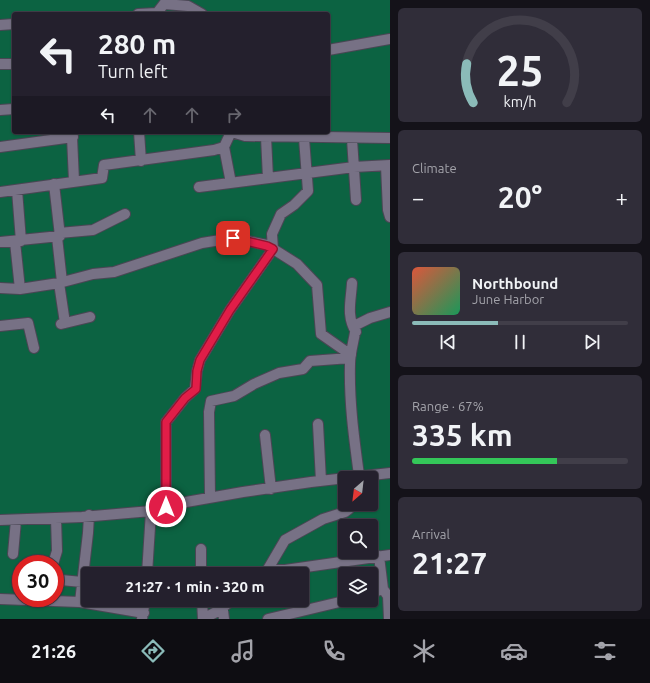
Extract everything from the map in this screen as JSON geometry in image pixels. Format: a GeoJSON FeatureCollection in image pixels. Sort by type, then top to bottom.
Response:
{"type":"FeatureCollection","features":[{"type":"Feature","properties":{"kind":"street"},"geometry":{"type":"LineString","coordinates":[[158,12],[166,2],[188,6],[198,12]]}},
{"type":"Feature","properties":{"kind":"street"},"geometry":{"type":"LineString","coordinates":[[0,25],[12,24]]}},
{"type":"Feature","properties":{"kind":"street"},"geometry":{"type":"LineString","coordinates":[[330,50],[390,39]]}},
{"type":"Feature","properties":{"kind":"street"},"geometry":{"type":"LineString","coordinates":[[0,64],[12,64]]}},
{"type":"Feature","properties":{"kind":"street"},"geometry":{"type":"LineString","coordinates":[[0,110],[12,109]]}},
{"type":"Feature","properties":{"kind":"street"},"geometry":{"type":"LineString","coordinates":[[139,134],[141,161]]}},
{"type":"Feature","properties":{"kind":"street"},"geometry":{"type":"LineString","coordinates":[[230,134],[224,147],[231,183]]}},
{"type":"Feature","properties":{"kind":"street"},"geometry":{"type":"LineString","coordinates":[[238,134],[245,136],[266,137],[352,139],[390,138]]}},
{"type":"Feature","properties":{"kind":"street"},"geometry":{"type":"LineString","coordinates":[[0,147],[72,135],[74,181]]}},
{"type":"Feature","properties":{"kind":"street"},"geometry":{"type":"LineString","coordinates":[[266,137],[268,178]]}},
{"type":"Feature","properties":{"kind":"street"},"geometry":{"type":"LineString","coordinates":[[166,507],[166,422],[185,398],[196,389],[197,371],[200,360],[230,310],[273,249],[272,234],[281,214],[294,205],[308,190],[304,138]]}},
{"type":"Feature","properties":{"kind":"street"},"geometry":{"type":"LineString","coordinates":[[352,139],[356,200]]}},
{"type":"Feature","properties":{"kind":"street"},"geometry":{"type":"LineString","coordinates":[[0,192],[102,178],[104,165],[141,161],[214,150],[224,147]]}},
{"type":"Feature","properties":{"kind":"street"},"geometry":{"type":"LineString","coordinates":[[199,187],[354,167],[388,165],[388,210],[390,217]]}},
{"type":"Feature","properties":{"kind":"street"},"geometry":{"type":"LineString","coordinates":[[54,184],[63,324],[90,317]]}},
{"type":"Feature","properties":{"kind":"street"},"geometry":{"type":"LineString","coordinates":[[17,190],[20,288]]}},
{"type":"Feature","properties":{"kind":"street"},"geometry":{"type":"LineString","coordinates":[[0,242],[18,242],[93,230],[125,214]]}},
{"type":"Feature","properties":{"kind":"street"},"geometry":{"type":"LineString","coordinates":[[0,288],[20,288],[60,283],[93,274],[114,272],[202,243],[233,238],[267,246],[297,264],[317,285],[321,334],[351,357]]}},
{"type":"Feature","properties":{"kind":"street"},"geometry":{"type":"LineString","coordinates":[[352,283],[349,310],[350,322],[356,332]]}},
{"type":"Feature","properties":{"kind":"street"},"geometry":{"type":"LineString","coordinates":[[353,471],[351,357],[356,324],[390,312]]}},
{"type":"Feature","properties":{"kind":"street"},"geometry":{"type":"LineString","coordinates":[[0,326],[28,323],[34,348]]}},
{"type":"Feature","properties":{"kind":"street"},"geometry":{"type":"LineString","coordinates":[[210,497],[209,412],[211,402],[234,396],[254,384],[279,373],[303,369],[310,362],[351,357]]}},
{"type":"Feature","properties":{"kind":"street"},"geometry":{"type":"LineString","coordinates":[[318,424],[321,481]]}},
{"type":"Feature","properties":{"kind":"street"},"geometry":{"type":"LineString","coordinates":[[265,435],[270,488]]}},
{"type":"Feature","properties":{"kind":"street"},"geometry":{"type":"LineString","coordinates":[[378,474],[390,473]]}},
{"type":"Feature","properties":{"kind":"street"},"geometry":{"type":"LineString","coordinates":[[0,520],[56,518],[151,511],[210,497],[338,479]]}},
{"type":"Feature","properties":{"kind":"street"},"geometry":{"type":"LineString","coordinates":[[147,567],[151,511]]}},
{"type":"Feature","properties":{"kind":"street"},"geometry":{"type":"LineString","coordinates":[[270,567],[285,540],[323,519],[347,511]]}},
{"type":"Feature","properties":{"kind":"street"},"geometry":{"type":"LineString","coordinates":[[84,567],[89,515]]}},
{"type":"Feature","properties":{"kind":"street"},"geometry":{"type":"LineString","coordinates":[[56,518],[57,551],[56,555]]}},
{"type":"Feature","properties":{"kind":"street"},"geometry":{"type":"LineString","coordinates":[[13,554],[16,520]]}},
{"type":"Feature","properties":{"kind":"street"},"geometry":{"type":"LineString","coordinates":[[201,549],[201,567]]}},
{"type":"Feature","properties":{"kind":"street"},"geometry":{"type":"LineString","coordinates":[[305,567],[390,555]]}},
{"type":"Feature","properties":{"kind":"street"},"geometry":{"type":"LineString","coordinates":[[379,556],[383,589],[388,596],[389,619]]}},
{"type":"Feature","properties":{"kind":"street"},"geometry":{"type":"LineString","coordinates":[[64,580],[81,582]]}},
{"type":"Feature","properties":{"kind":"street"},"geometry":{"type":"LineString","coordinates":[[378,591],[383,589]]}},
{"type":"Feature","properties":{"kind":"street"},"geometry":{"type":"LineString","coordinates":[[80,602],[81,592]]}},
{"type":"Feature","properties":{"kind":"street"},"geometry":{"type":"LineString","coordinates":[[0,599],[80,602],[143,616]]}},
{"type":"Feature","properties":{"kind":"street"},"geometry":{"type":"LineString","coordinates":[[268,619],[338,602]]}},
{"type":"Feature","properties":{"kind":"street"},"geometry":{"type":"LineString","coordinates":[[203,607],[206,619]]}},
{"type":"Feature","properties":{"kind":"street"},"geometry":{"type":"LineString","coordinates":[[206,619],[219,607]]}},
{"type":"Feature","properties":{"kind":"street"},"geometry":{"type":"LineString","coordinates":[[222,607],[224,619]]}},
{"type":"Feature","properties":{"kind":"green space"},"geometry":{"type":"Polygon","coordinates":[[[0,0],[390,0],[390,619],[0,619],[0,0]]]}},
{"type":"Feature","properties":{"kind":"route"},"geometry":{"type":"LineString","coordinates":[[166,507],[166,422],[185,398],[196,389],[197,371],[200,360],[230,310],[273,249],[267,246],[233,238]]}}]}
